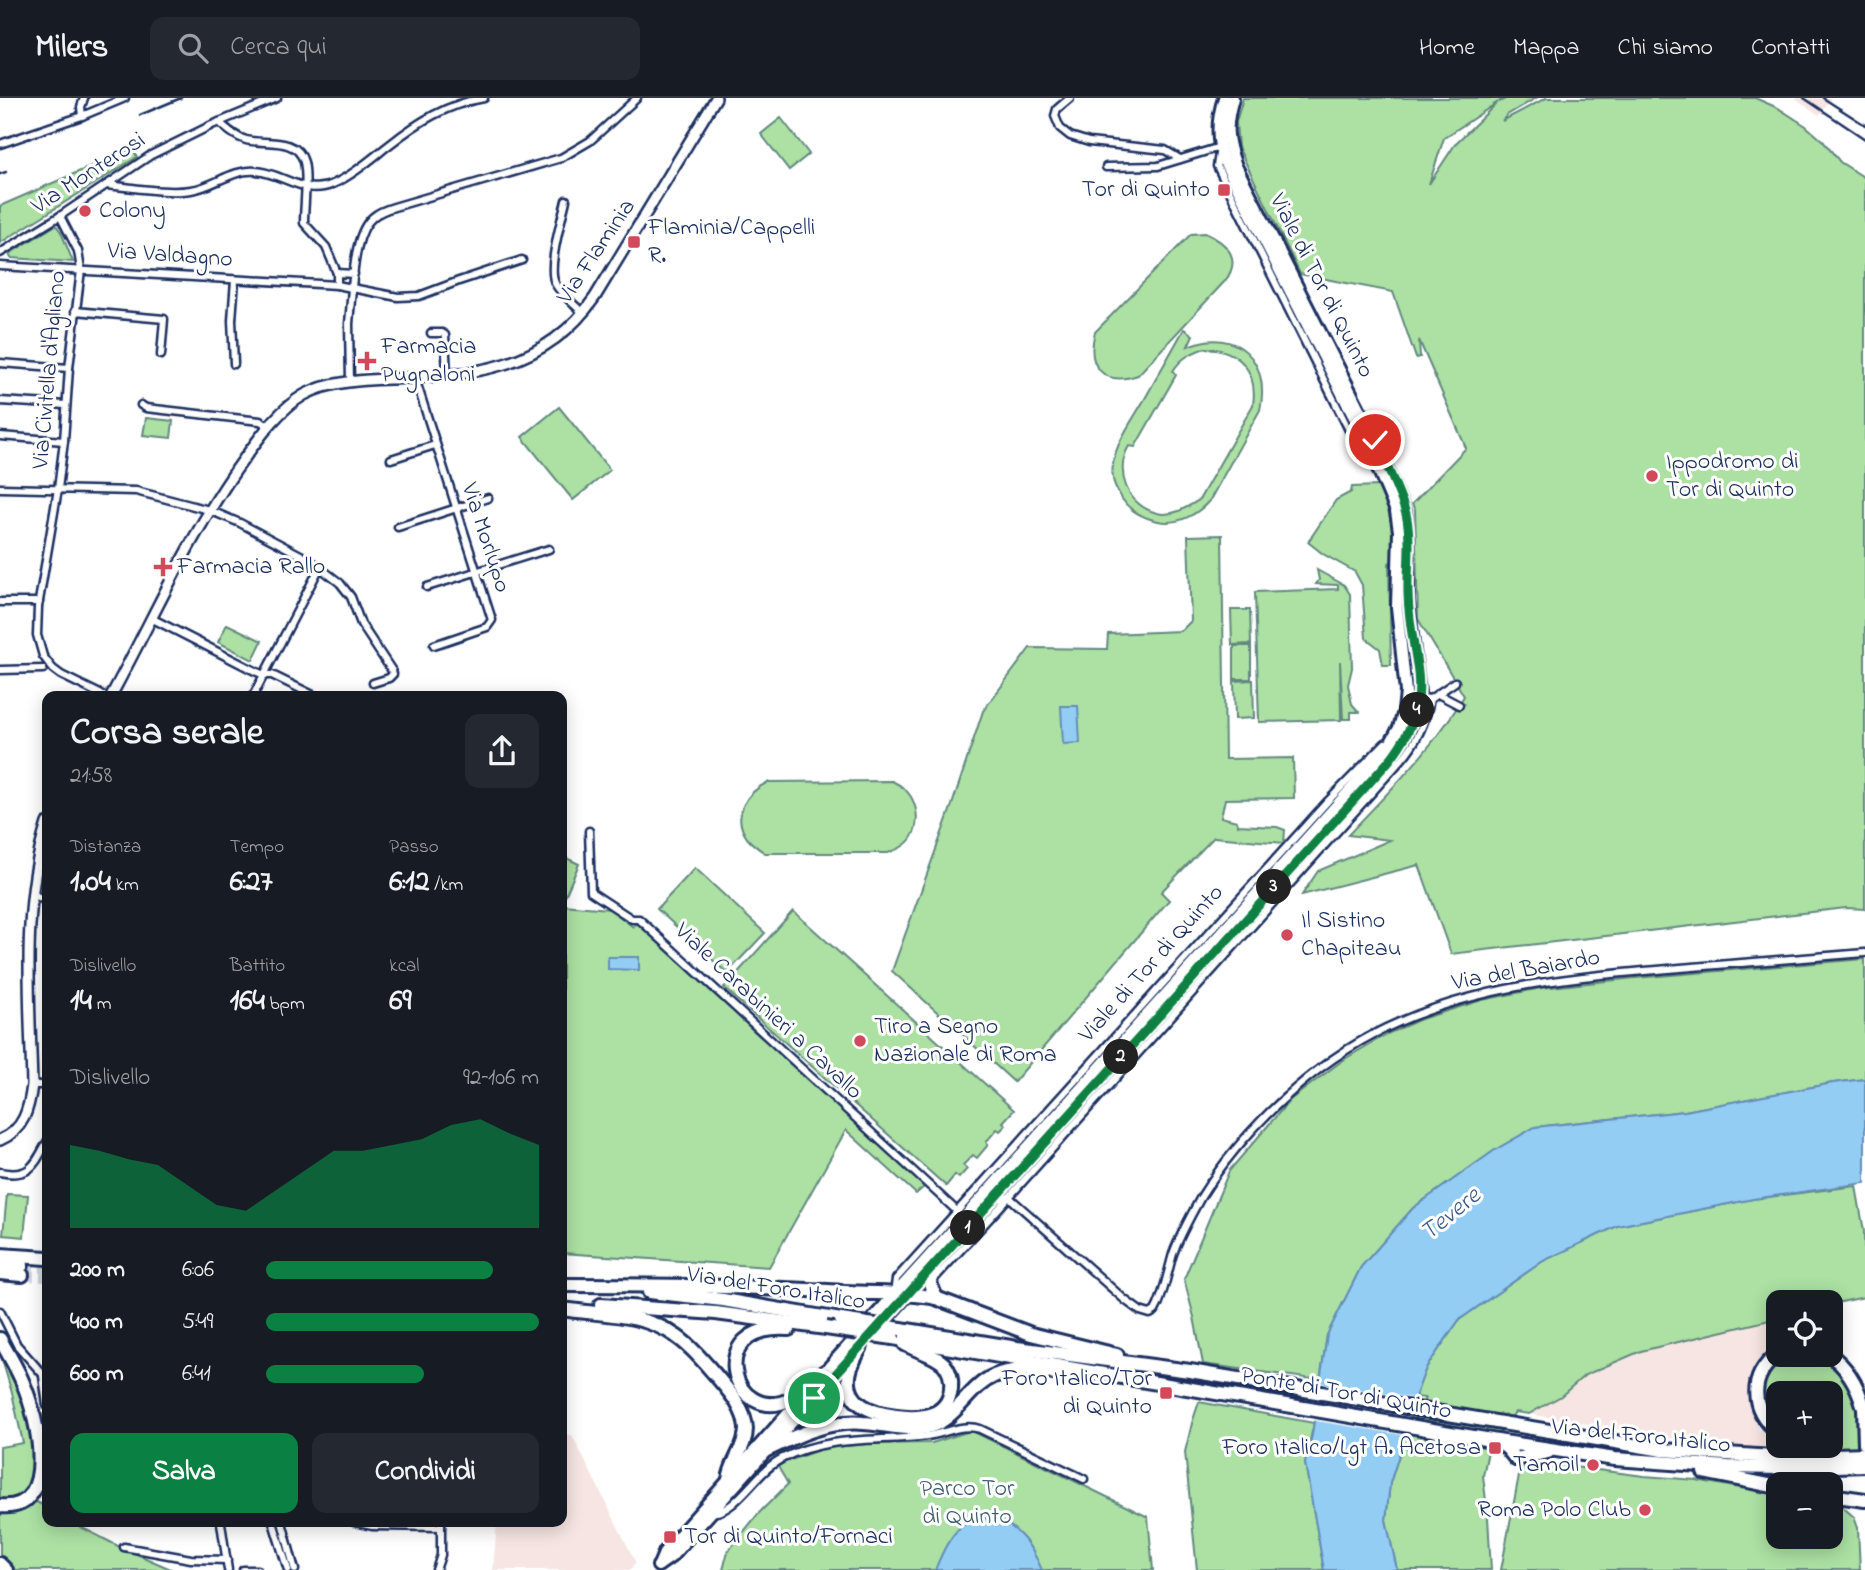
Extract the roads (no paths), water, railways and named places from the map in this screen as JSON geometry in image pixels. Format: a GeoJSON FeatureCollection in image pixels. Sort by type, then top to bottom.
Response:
{"type":"FeatureCollection","features":[{"type":"Feature","properties":{"kind":"highway"},"geometry":{"type":"LineString","coordinates":[[0,1255],[42,1258]]}},
{"type":"Feature","properties":{"kind":"highway"},"geometry":{"type":"LineString","coordinates":[[0,1264],[22,1270],[0,1273]]}},
{"type":"Feature","properties":{"kind":"highway"},"geometry":{"type":"LineString","coordinates":[[933,1268],[930,1283],[936,1298]]}},
{"type":"Feature","properties":{"kind":"highway"},"geometry":{"type":"LineString","coordinates":[[567,1285],[731,1286],[909,1294],[936,1298],[1031,1334],[1154,1366]]}},
{"type":"Feature","properties":{"kind":"highway","name":"Via del Foro Italico"},"geometry":{"type":"LineString","coordinates":[[567,1285],[723,1300],[756,1312],[823,1327],[1017,1348],[1190,1371]]}},
{"type":"Feature","properties":{"kind":"highway","name":"Via del Foro Italico"},"geometry":{"type":"LineString","coordinates":[[567,1303],[716,1313],[756,1312],[841,1320],[897,1335],[1187,1388]]}},
{"type":"Feature","properties":{"kind":"highway"},"geometry":{"type":"LineString","coordinates":[[567,1310],[623,1316],[652,1323],[675,1335],[691,1348],[729,1391],[744,1419],[746,1431],[732,1466],[729,1486]]}},
{"type":"Feature","properties":{"kind":"highway"},"geometry":{"type":"LineString","coordinates":[[823,1327],[806,1330],[768,1329],[754,1334],[739,1348],[734,1368],[736,1379],[746,1394],[758,1401],[772,1404],[791,1399],[825,1371]]}},
{"type":"Feature","properties":{"kind":"highway"},"geometry":{"type":"LineString","coordinates":[[861,1346],[852,1364],[849,1379],[852,1392],[859,1403],[871,1412],[894,1416],[915,1418],[936,1413],[946,1404],[951,1392],[949,1372],[940,1360],[915,1350],[897,1335]]}},
{"type":"Feature","properties":{"kind":"highway"},"geometry":{"type":"LineString","coordinates":[[0,1339],[27,1395],[35,1421],[39,1449],[37,1480],[33,1492],[20,1504],[0,1506]]}},
{"type":"Feature","properties":{"kind":"highway"},"geometry":{"type":"LineString","coordinates":[[1766,1365],[1758,1378],[1756,1400],[1766,1420]]}},
{"type":"Feature","properties":{"kind":"highway"},"geometry":{"type":"LineString","coordinates":[[1843,1367],[1864,1402]]}},
{"type":"Feature","properties":{"kind":"highway","name":"Ponte di Tor di Quinto"},"geometry":{"type":"LineString","coordinates":[[1190,1371],[1500,1422]]}},
{"type":"Feature","properties":{"kind":"highway"},"geometry":{"type":"LineString","coordinates":[[767,1450],[800,1434],[840,1423],[916,1428],[934,1425],[949,1416],[981,1384],[1006,1372],[1154,1383]]}},
{"type":"Feature","properties":{"kind":"highway","name":"Ponte di Tor di Quinto"},"geometry":{"type":"LineString","coordinates":[[1187,1388],[1497,1441]]}},
{"type":"Feature","properties":{"kind":"highway","name":"Via del Foro Italico"},"geometry":{"type":"LineString","coordinates":[[1500,1422],[1643,1447],[1688,1452],[1773,1457],[1860,1454]]}},
{"type":"Feature","properties":{"kind":"highway","name":"Via del Foro Italico"},"geometry":{"type":"LineString","coordinates":[[1497,1441],[1615,1459],[1670,1464],[1771,1468],[1865,1465]]}},
{"type":"Feature","properties":{"kind":"highway"},"geometry":{"type":"LineString","coordinates":[[1670,1464],[1766,1485]]}},
{"type":"Feature","properties":{"kind":"highway"},"geometry":{"type":"LineString","coordinates":[[1843,1497],[1865,1500]]}},
{"type":"Feature","properties":{"kind":"main road","name":"Viale di Tor di Quinto"},"geometry":{"type":"LineString","coordinates":[[659,1568],[712,1512],[729,1486],[825,1371],[1380,757],[1397,732],[1404,714],[1406,680],[1396,600],[1399,526],[1393,501],[1377,456],[1294,310],[1229,172],[1220,147],[1218,122],[1224,98]]}},
{"type":"Feature","properties":{"kind":"main road","name":"Viale di Tor di Quinto"},"geometry":{"type":"LineString","coordinates":[[659,1568],[665,1551],[767,1450],[993,1199],[1061,1131],[1244,928],[1305,853],[1397,750],[1424,698],[1408,601],[1407,522],[1402,504],[1237,166],[1227,138],[1227,120],[1233,98]]}},
{"type":"Feature","properties":{"kind":"main road"},"geometry":{"type":"LineString","coordinates":[[1864,1402],[1864,1444]]}},
{"type":"Feature","properties":{"kind":"main road"},"geometry":{"type":"LineString","coordinates":[[0,1563],[7,1570]]}},
{"type":"Feature","properties":{"kind":"street"},"geometry":{"type":"LineString","coordinates":[[82,116],[84,98]]}},
{"type":"Feature","properties":{"kind":"street"},"geometry":{"type":"LineString","coordinates":[[0,144],[125,98]]}},
{"type":"Feature","properties":{"kind":"street","name":"Via Monterosi"},"geometry":{"type":"LineString","coordinates":[[0,253],[151,155],[277,98]]}},
{"type":"Feature","properties":{"kind":"street"},"geometry":{"type":"LineString","coordinates":[[106,185],[188,191],[206,187],[231,174],[254,171],[274,175],[305,187],[322,188],[334,184],[359,168],[430,117],[451,106],[484,98]]}},
{"type":"Feature","properties":{"kind":"street"},"geometry":{"type":"LineString","coordinates":[[349,382],[352,288],[363,229],[370,220],[378,213],[394,207],[561,158],[590,141],[637,98]]}},
{"type":"Feature","properties":{"kind":"street","name":"Via Flaminia"},"geometry":{"type":"LineString","coordinates":[[114,691],[209,510],[242,462],[285,409],[305,395],[349,382],[490,369],[529,355],[563,332],[583,313],[599,291],[716,98]]}},
{"type":"Feature","properties":{"kind":"street"},"geometry":{"type":"LineString","coordinates":[[1070,98],[1057,109],[1055,116],[1060,128],[1070,136],[1089,142],[1165,150],[1180,159]]}},
{"type":"Feature","properties":{"kind":"street"},"geometry":{"type":"LineString","coordinates":[[219,122],[240,138],[255,142],[280,143],[301,156],[304,163],[304,223],[326,247],[337,273],[337,285]]}},
{"type":"Feature","properties":{"kind":"street"},"geometry":{"type":"LineString","coordinates":[[1106,167],[1158,166],[1220,147]]}},
{"type":"Feature","properties":{"kind":"street"},"geometry":{"type":"LineString","coordinates":[[566,200],[552,274],[557,286],[583,313]]}},
{"type":"Feature","properties":{"kind":"street","name":"Via Civitella d'Agliano"},"geometry":{"type":"LineString","coordinates":[[60,216],[78,251],[81,270],[58,489],[39,602],[38,640],[47,661],[61,675],[94,691]]}},
{"type":"Feature","properties":{"kind":"street","name":"Via Valdagno"},"geometry":{"type":"LineString","coordinates":[[0,266],[337,285],[398,297],[419,296],[522,260]]}},
{"type":"Feature","properties":{"kind":"street"},"geometry":{"type":"LineString","coordinates":[[337,273],[354,274]]}},
{"type":"Feature","properties":{"kind":"street"},"geometry":{"type":"LineString","coordinates":[[234,364],[232,320],[235,280]]}},
{"type":"Feature","properties":{"kind":"street"},"geometry":{"type":"LineString","coordinates":[[75,311],[164,319],[162,355]]}},
{"type":"Feature","properties":{"kind":"street"},"geometry":{"type":"LineString","coordinates":[[431,333],[445,335],[447,375]]}},
{"type":"Feature","properties":{"kind":"street"},"geometry":{"type":"LineString","coordinates":[[0,363],[69,368]]}},
{"type":"Feature","properties":{"kind":"street","name":"Via Morlupo"},"geometry":{"type":"LineString","coordinates":[[415,377],[491,617],[491,623],[487,627],[434,645]]}},
{"type":"Feature","properties":{"kind":"street"},"geometry":{"type":"LineString","coordinates":[[0,401],[66,405]]}},
{"type":"Feature","properties":{"kind":"street"},"geometry":{"type":"LineString","coordinates":[[141,405],[146,408],[260,421],[270,426]]}},
{"type":"Feature","properties":{"kind":"street"},"geometry":{"type":"LineString","coordinates":[[0,436],[64,441]]}},
{"type":"Feature","properties":{"kind":"street"},"geometry":{"type":"LineString","coordinates":[[391,459],[435,445]]}},
{"type":"Feature","properties":{"kind":"street"},"geometry":{"type":"LineString","coordinates":[[0,488],[136,491],[209,510],[299,554],[320,567],[348,592],[361,624],[393,674],[373,683]]}},
{"type":"Feature","properties":{"kind":"street"},"geometry":{"type":"LineString","coordinates":[[398,527],[488,498]]}},
{"type":"Feature","properties":{"kind":"street"},"geometry":{"type":"LineString","coordinates":[[427,587],[550,549]]}},
{"type":"Feature","properties":{"kind":"street"},"geometry":{"type":"LineString","coordinates":[[256,691],[320,567]]}},
{"type":"Feature","properties":{"kind":"street"},"geometry":{"type":"LineString","coordinates":[[0,602],[39,602]]}},
{"type":"Feature","properties":{"kind":"street"},"geometry":{"type":"LineString","coordinates":[[151,618],[264,675],[272,675],[305,691]]}},
{"type":"Feature","properties":{"kind":"street"},"geometry":{"type":"LineString","coordinates":[[0,670],[43,669]]}},
{"type":"Feature","properties":{"kind":"street"},"geometry":{"type":"LineString","coordinates":[[1406,695],[1424,698],[1438,694],[1455,682]]}},
{"type":"Feature","properties":{"kind":"street"},"geometry":{"type":"LineString","coordinates":[[1438,694],[1460,705]]}},
{"type":"Feature","properties":{"kind":"street","name":"Viale di Tor di Quinto"},"geometry":{"type":"LineString","coordinates":[[1244,928],[1317,855],[1410,749],[1424,723],[1424,698]]}},
{"type":"Feature","properties":{"kind":"street","name":"Viale di Tor di Quinto"},"geometry":{"type":"LineString","coordinates":[[894,1294],[896,1279],[1328,801],[1397,732]]}},
{"type":"Feature","properties":{"kind":"street","name":"Viale Carabinieri a Cavallo"},"geometry":{"type":"LineString","coordinates":[[589,831],[591,892],[632,919],[639,919],[958,1212]]}},
{"type":"Feature","properties":{"kind":"street"},"geometry":{"type":"LineString","coordinates":[[0,1140],[12,1133],[22,1122],[32,1085],[30,934],[32,893],[42,842]]}},
{"type":"Feature","properties":{"kind":"street"},"geometry":{"type":"LineString","coordinates":[[1305,853],[1317,855]]}},
{"type":"Feature","properties":{"kind":"street"},"geometry":{"type":"LineString","coordinates":[[32,893],[42,899]]}},
{"type":"Feature","properties":{"kind":"street"},"geometry":{"type":"LineString","coordinates":[[1211,930],[1212,942]]}},
{"type":"Feature","properties":{"kind":"street","name":"Via del Baiardo"},"geometry":{"type":"LineString","coordinates":[[1009,1197],[1125,1300],[1140,1311],[1150,1314],[1158,1305],[1185,1227],[1201,1198],[1242,1140],[1317,1072],[1386,1028],[1460,1000],[1534,984],[1632,972],[1865,953]]}},
{"type":"Feature","properties":{"kind":"street"},"geometry":{"type":"LineString","coordinates":[[1098,1056],[1110,1056]]}},
{"type":"Feature","properties":{"kind":"street"},"geometry":{"type":"LineString","coordinates":[[32,1085],[42,1085]]}},
{"type":"Feature","properties":{"kind":"street","name":"Viale di Tor di Quinto"},"geometry":{"type":"LineString","coordinates":[[930,1283],[1009,1197],[1061,1131]]}},
{"type":"Feature","properties":{"kind":"street"},"geometry":{"type":"LineString","coordinates":[[0,1172],[14,1175],[25,1172],[42,1150]]}},
{"type":"Feature","properties":{"kind":"street"},"geometry":{"type":"LineString","coordinates":[[975,1192],[975,1206]]}},
{"type":"Feature","properties":{"kind":"street"},"geometry":{"type":"LineString","coordinates":[[993,1199],[1009,1197]]}},
{"type":"Feature","properties":{"kind":"street"},"geometry":{"type":"LineString","coordinates":[[933,1268],[949,1261]]}},
{"type":"Feature","properties":{"kind":"street"},"geometry":{"type":"LineString","coordinates":[[0,1311],[17,1345],[42,1374]]}},
{"type":"Feature","properties":{"kind":"street"},"geometry":{"type":"LineString","coordinates":[[712,1512],[723,1511],[771,1465],[808,1448],[846,1441],[925,1436],[969,1427],[980,1429],[1084,1479]]}},
{"type":"Feature","properties":{"kind":"street"},"geometry":{"type":"LineString","coordinates":[[1561,1451],[1569,1434]]}},
{"type":"Feature","properties":{"kind":"street"},"geometry":{"type":"LineString","coordinates":[[729,1486],[735,1494],[744,1493]]}},
{"type":"Feature","properties":{"kind":"street"},"geometry":{"type":"LineString","coordinates":[[222,1527],[228,1570]]}},
{"type":"Feature","properties":{"kind":"street"},"geometry":{"type":"LineString","coordinates":[[275,1527],[288,1570]]}},
{"type":"Feature","properties":{"kind":"street"},"geometry":{"type":"LineString","coordinates":[[283,1527],[295,1570]]}},
{"type":"Feature","properties":{"kind":"street"},"geometry":{"type":"LineString","coordinates":[[436,1570],[441,1555],[441,1527]]}},
{"type":"Feature","properties":{"kind":"street"},"geometry":{"type":"LineString","coordinates":[[124,1547],[191,1559],[227,1560]]}},
{"type":"Feature","properties":{"kind":"street"},"geometry":{"type":"LineString","coordinates":[[243,1570],[257,1570]]}},
{"type":"Feature","properties":{"kind":"water"},"geometry":{"type":"Polygon","coordinates":[[[1061,706],[1078,706],[1080,743],[1063,744],[1061,706]]]}},
{"type":"Feature","properties":{"kind":"water"},"geometry":{"type":"Polygon","coordinates":[[[608,957],[639,957],[639,970],[608,969],[608,957]]]}},
{"type":"Feature","properties":{"kind":"water","name":"Tevere"},"geometry":{"type":"Polygon","coordinates":[[[1865,1079],[1865,1183],[1753,1199],[1617,1226],[1543,1261],[1459,1320],[1426,1368],[1390,1483],[1386,1520],[1397,1570],[1324,1570],[1305,1463],[1312,1435],[1327,1335],[1361,1267],[1413,1208],[1495,1150],[1535,1127],[1685,1111],[1865,1079]]]}},
{"type":"Feature","properties":{"kind":"water"},"geometry":{"type":"Polygon","coordinates":[[[982,1518],[997,1518],[1024,1540],[1042,1570],[935,1570],[948,1543],[962,1526],[982,1518]]]}},
{"type":"Feature","properties":{"kind":"tunnel"},"geometry":{"type":"LineString","coordinates":[[22,1265],[42,1266]]}},
{"type":"Feature","properties":{"kind":"tunnel"},"geometry":{"type":"LineString","coordinates":[[22,1275],[42,1276]]}},
{"type":"Feature","properties":{"kind":"railway"},"geometry":{"type":"LineString","coordinates":[[140,115],[181,98]]}},
{"type":"Feature","properties":{"kind":"railway"},"geometry":{"type":"LineString","coordinates":[[1804,98],[1865,139]]}},
{"type":"Feature","properties":{"kind":"railway"},"geometry":{"type":"LineString","coordinates":[[1823,98],[1865,125]]}},
{"type":"Feature","properties":{"kind":"railway"},"geometry":{"type":"LineString","coordinates":[[0,174],[6,172]]}},
{"type":"Feature","properties":{"kind":"place","name":"Tor di Quinto"},"geometry":{"type":"Point","coordinates":[1224,190]}},
{"type":"Feature","properties":{"kind":"place","name":"Colony"},"geometry":{"type":"Point","coordinates":[85,211]}},
{"type":"Feature","properties":{"kind":"place","name":"Flaminia/Cappelli R."},"geometry":{"type":"Point","coordinates":[634,242]}},
{"type":"Feature","properties":{"kind":"place","name":"Farmacia Pugnaloni"},"geometry":{"type":"Point","coordinates":[367,361]}},
{"type":"Feature","properties":{"kind":"place","name":"Ippodromo di Tor di Quinto"},"geometry":{"type":"Point","coordinates":[1652,476]}},
{"type":"Feature","properties":{"kind":"place","name":"Farmacia Rallo"},"geometry":{"type":"Point","coordinates":[163,567]}},
{"type":"Feature","properties":{"kind":"place","name":"Il Sistino Chapiteau"},"geometry":{"type":"Point","coordinates":[1287,935]}},
{"type":"Feature","properties":{"kind":"place","name":"Tiro a Segno Nazionale di Roma"},"geometry":{"type":"Point","coordinates":[860,1041]}},
{"type":"Feature","properties":{"kind":"place","name":"Foro Italico/Tor di Quinto"},"geometry":{"type":"Point","coordinates":[1166,1393]}},
{"type":"Feature","properties":{"kind":"place","name":"Foro Italico/Lgt A. Acetosa"},"geometry":{"type":"Point","coordinates":[1495,1448]}},
{"type":"Feature","properties":{"kind":"place","name":"Tamoil"},"geometry":{"type":"Point","coordinates":[1593,1465]}},
{"type":"Feature","properties":{"kind":"place","name":"Roma Polo Club"},"geometry":{"type":"Point","coordinates":[1645,1510]}},
{"type":"Feature","properties":{"kind":"place","name":"Tor di Quinto/Fornaci"},"geometry":{"type":"Point","coordinates":[670,1537]}},
{"type":"Feature","properties":{"kind":"park label","name":"Parco Tor di Quinto"},"geometry":{"type":"Point","coordinates":[967,1503]}}]}
